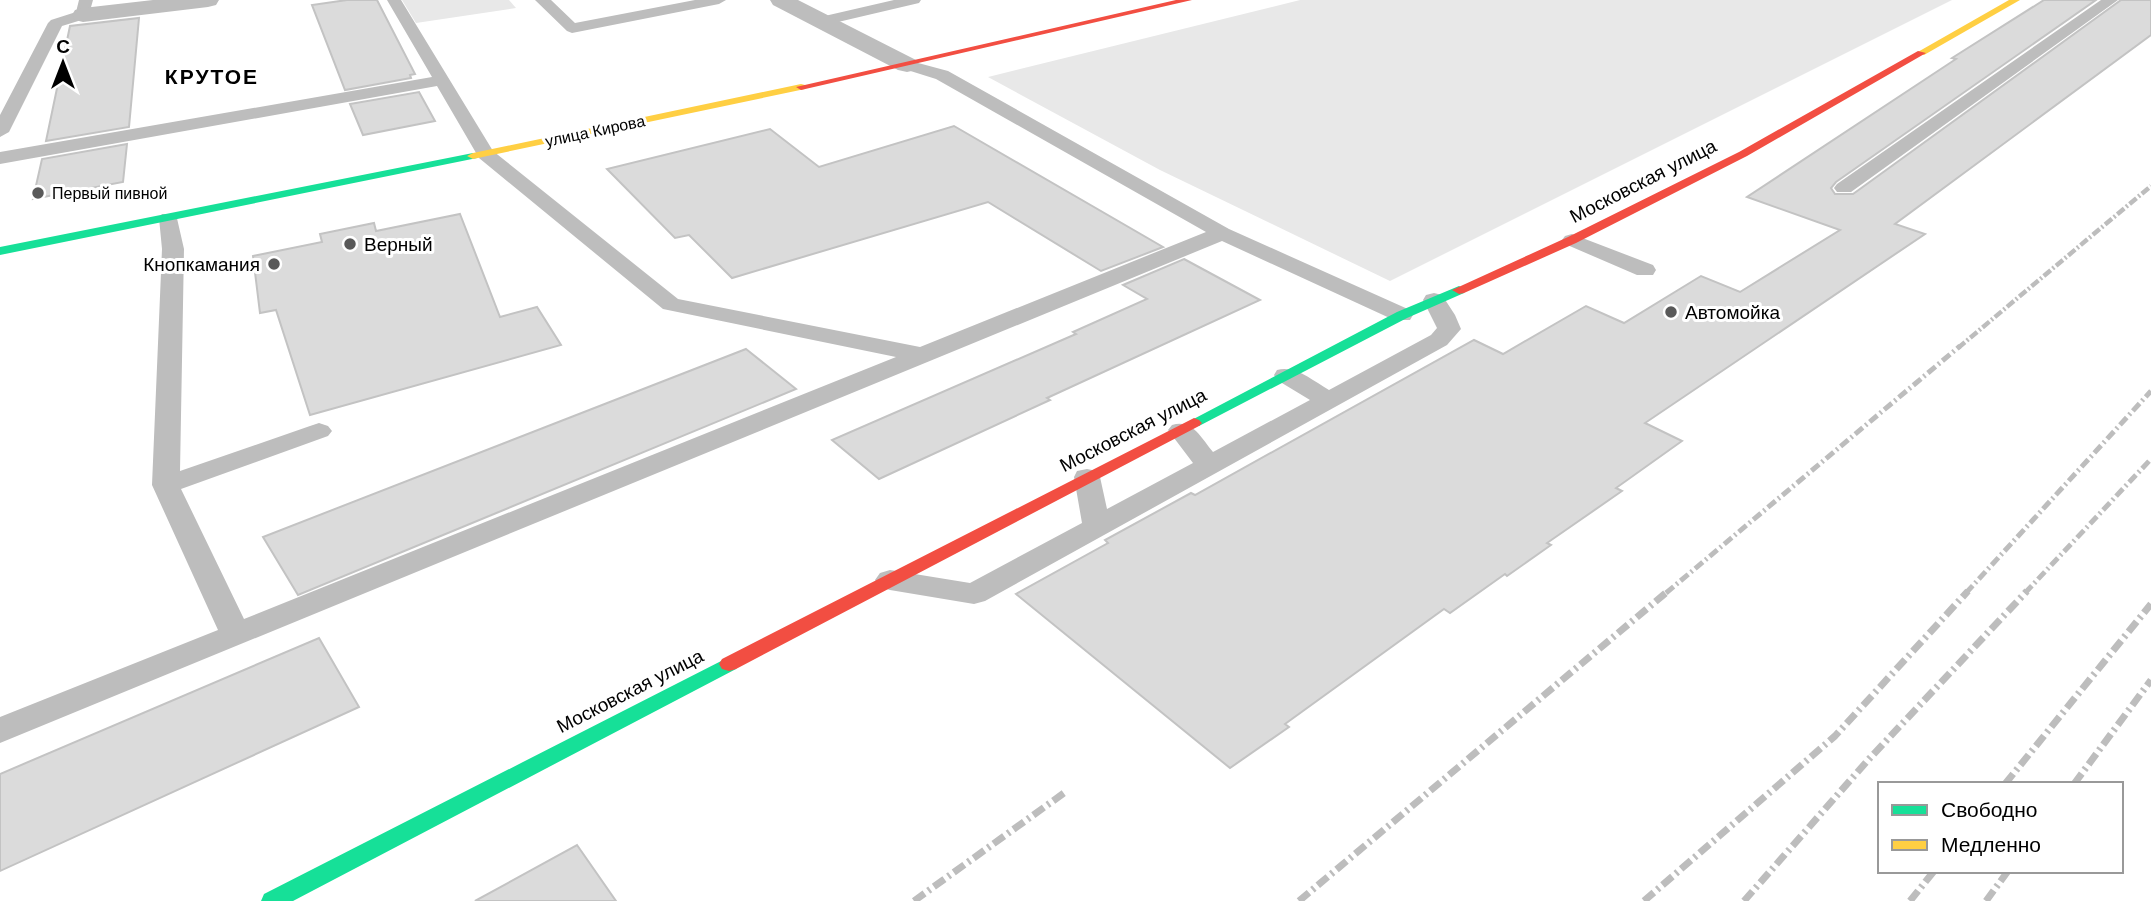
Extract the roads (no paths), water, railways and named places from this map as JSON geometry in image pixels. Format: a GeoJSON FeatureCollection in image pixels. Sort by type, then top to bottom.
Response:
{"type":"FeatureCollection","features":[{"type":"Feature","properties":{"kind":"street"},"geometry":{"type":"LineString","coordinates":[[84,8],[208,0]]}},
{"type":"Feature","properties":{"kind":"street"},"geometry":{"type":"LineString","coordinates":[[781,0],[907,65]]}},
{"type":"Feature","properties":{"kind":"street","name":"улица Кирова"},"geometry":{"type":"LineString","coordinates":[[0,251],[486,154],[907,65],[1188,0]]}},
{"type":"Feature","properties":{"kind":"street","name":"Московская улица"},"geometry":{"type":"LineString","coordinates":[[272,901],[1402,315],[1572,240],[1743,154],[2015,0]]}},
{"type":"Feature","properties":{"kind":"lane"},"geometry":{"type":"LineString","coordinates":[[394,0],[486,154],[671,304],[923,355]]}},
{"type":"Feature","properties":{"kind":"lane"},"geometry":{"type":"LineString","coordinates":[[542,0],[572,28],[719,0]]}},
{"type":"Feature","properties":{"kind":"lane"},"geometry":{"type":"LineString","coordinates":[[821,21],[914,0]]}},
{"type":"Feature","properties":{"kind":"lane"},"geometry":{"type":"LineString","coordinates":[[1844,188],[2111,0]]}},
{"type":"Feature","properties":{"kind":"lane"},"geometry":{"type":"LineString","coordinates":[[0,132],[56,23],[84,8]]}},
{"type":"Feature","properties":{"kind":"lane"},"geometry":{"type":"LineString","coordinates":[[907,65],[942,75],[1223,233],[1402,315]]}},
{"type":"Feature","properties":{"kind":"lane"},"geometry":{"type":"LineString","coordinates":[[0,158],[443,80]]}},
{"type":"Feature","properties":{"kind":"lane"},"geometry":{"type":"LineString","coordinates":[[0,93],[23,90]]}},
{"type":"Feature","properties":{"kind":"lane"},"geometry":{"type":"LineString","coordinates":[[169,218],[173,249],[166,485],[236,635]]}},
{"type":"Feature","properties":{"kind":"lane"},"geometry":{"type":"LineString","coordinates":[[0,731],[1223,233]]}},
{"type":"Feature","properties":{"kind":"lane"},"geometry":{"type":"LineString","coordinates":[[1572,240],[1645,270]]}},
{"type":"Feature","properties":{"kind":"lane"},"geometry":{"type":"LineString","coordinates":[[890,580],[974,594],[1439,340],[1449,330],[1444,315],[1434,300]]}},
{"type":"Feature","properties":{"kind":"lane"},"geometry":{"type":"LineString","coordinates":[[1286,375],[1329,401]]}},
{"type":"Feature","properties":{"kind":"lane"},"geometry":{"type":"LineString","coordinates":[[166,485],[319,430]]}},
{"type":"Feature","properties":{"kind":"lane"},"geometry":{"type":"LineString","coordinates":[[1181,430],[1209,466]]}},
{"type":"Feature","properties":{"kind":"lane"},"geometry":{"type":"LineString","coordinates":[[1087,477],[1097,527]]}},
{"type":"Feature","properties":{"kind":"railway"},"geometry":{"type":"LineString","coordinates":[[1958,348],[2151,186]]}},
{"type":"Feature","properties":{"kind":"railway"},"geometry":{"type":"LineString","coordinates":[[1666,593],[1960,346]]}},
{"type":"Feature","properties":{"kind":"railway"},"geometry":{"type":"LineString","coordinates":[[1966,593],[2151,391]]}},
{"type":"Feature","properties":{"kind":"railway"},"geometry":{"type":"LineString","coordinates":[[2025,593],[2151,459]]}},
{"type":"Feature","properties":{"kind":"railway"},"geometry":{"type":"LineString","coordinates":[[1299,901],[1668,591]]}},
{"type":"Feature","properties":{"kind":"railway"},"geometry":{"type":"LineString","coordinates":[[1644,901],[1835,736],[1968,591]]}},
{"type":"Feature","properties":{"kind":"railway"},"geometry":{"type":"LineString","coordinates":[[1744,901],[1869,759],[2027,591]]}},
{"type":"Feature","properties":{"kind":"railway"},"geometry":{"type":"LineString","coordinates":[[2007,782],[2151,604]]}},
{"type":"Feature","properties":{"kind":"railway"},"geometry":{"type":"LineString","coordinates":[[2075,782],[2151,680]]}},
{"type":"Feature","properties":{"kind":"railway"},"geometry":{"type":"LineString","coordinates":[[914,901],[1064,793]]}},
{"type":"Feature","properties":{"kind":"railway"},"geometry":{"type":"LineString","coordinates":[[1910,901],[1932,873]]}},
{"type":"Feature","properties":{"kind":"railway"},"geometry":{"type":"LineString","coordinates":[[1986,901],[2007,873]]}},
{"type":"Feature","properties":{"kind":"place","name":"Первый пивной"},"geometry":{"type":"Point","coordinates":[38,193]}},
{"type":"Feature","properties":{"kind":"place","name":"Верный"},"geometry":{"type":"Point","coordinates":[350,244]}},
{"type":"Feature","properties":{"kind":"place","name":"Кнопкамания"},"geometry":{"type":"Point","coordinates":[274,264]}},
{"type":"Feature","properties":{"kind":"place","name":"Автомойка"},"geometry":{"type":"Point","coordinates":[1671,312]}},
{"type":"Feature","properties":{"kind":"district","name":"КРУТОЕ"},"geometry":{"type":"Point","coordinates":[212,76]}}]}
